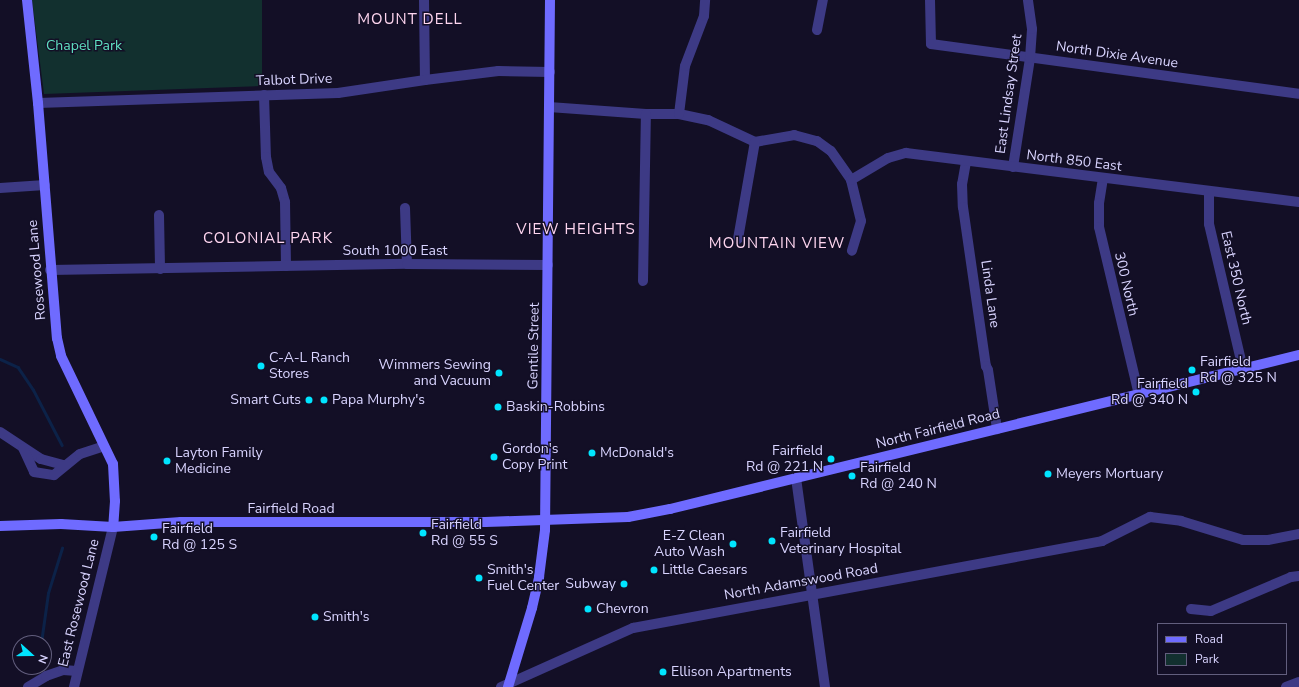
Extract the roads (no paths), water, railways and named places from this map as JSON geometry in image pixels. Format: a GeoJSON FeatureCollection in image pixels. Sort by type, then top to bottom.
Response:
{"type":"FeatureCollection","features":[{"type":"Feature","properties":{"kind":"main road","name":"Rosewood Lane"},"geometry":{"type":"LineString","coordinates":[[27,0],[38,103],[50,270],[57,338],[61,356],[113,464],[115,500],[113,527]]}},
{"type":"Feature","properties":{"kind":"main road","name":"Gentile Street"},"geometry":{"type":"LineString","coordinates":[[506,686],[532,608],[539,577],[546,520],[550,0]]}},
{"type":"Feature","properties":{"kind":"main road","name":"North Fairfield Road"},"geometry":{"type":"LineString","coordinates":[[581,519],[611,518],[655,512],[1299,355]]}},
{"type":"Feature","properties":{"kind":"main road","name":"Fairfield Road"},"geometry":{"type":"LineString","coordinates":[[0,526],[61,524],[113,527],[181,522],[581,519]]}},
{"type":"Feature","properties":{"kind":"street"},"geometry":{"type":"LineString","coordinates":[[424,0],[425,80]]}},
{"type":"Feature","properties":{"kind":"street"},"geometry":{"type":"LineString","coordinates":[[679,114],[685,66],[704,16],[705,0]]}},
{"type":"Feature","properties":{"kind":"street"},"geometry":{"type":"LineString","coordinates":[[817,30],[823,0]]}},
{"type":"Feature","properties":{"kind":"street","name":"North Dixie Avenue"},"geometry":{"type":"LineString","coordinates":[[930,0],[931,44],[1299,94]]}},
{"type":"Feature","properties":{"kind":"street","name":"East Lindsay Street"},"geometry":{"type":"LineString","coordinates":[[1013,167],[1030,58],[1032,29],[1028,0]]}},
{"type":"Feature","properties":{"kind":"street","name":"Talbot Drive"},"geometry":{"type":"LineString","coordinates":[[38,103],[338,93],[498,71],[550,72]]}},
{"type":"Feature","properties":{"kind":"street"},"geometry":{"type":"LineString","coordinates":[[264,95],[266,157],[269,172],[281,188],[285,202],[286,266]]}},
{"type":"Feature","properties":{"kind":"street"},"geometry":{"type":"LineString","coordinates":[[549,107],[646,114],[679,114],[708,120],[755,142],[794,136],[816,140],[831,151],[852,180],[861,221],[852,251]]}},
{"type":"Feature","properties":{"kind":"street"},"geometry":{"type":"LineString","coordinates":[[643,281],[646,114]]}},
{"type":"Feature","properties":{"kind":"street"},"geometry":{"type":"LineString","coordinates":[[738,239],[755,142]]}},
{"type":"Feature","properties":{"kind":"street","name":"North 850 East"},"geometry":{"type":"LineString","coordinates":[[852,180],[888,158],[906,153],[966,162],[1299,202]]}},
{"type":"Feature","properties":{"kind":"street","name":"Linda Lane"},"geometry":{"type":"LineString","coordinates":[[966,162],[962,184],[963,207],[986,366],[988,370],[997,429]]}},
{"type":"Feature","properties":{"kind":"street","name":"300 North"},"geometry":{"type":"LineString","coordinates":[[1103,178],[1098,203],[1099,227],[1138,395]]}},
{"type":"Feature","properties":{"kind":"street"},"geometry":{"type":"LineString","coordinates":[[0,188],[45,185]]}},
{"type":"Feature","properties":{"kind":"street","name":"East 350 North"},"geometry":{"type":"LineString","coordinates":[[1209,192],[1209,224],[1243,369]]}},
{"type":"Feature","properties":{"kind":"street"},"geometry":{"type":"LineString","coordinates":[[405,208],[407,264]]}},
{"type":"Feature","properties":{"kind":"street"},"geometry":{"type":"LineString","coordinates":[[159,215],[160,269]]}},
{"type":"Feature","properties":{"kind":"street","name":"South 1000 East"},"geometry":{"type":"LineString","coordinates":[[50,270],[407,264],[548,265]]}},
{"type":"Feature","properties":{"kind":"street"},"geometry":{"type":"LineString","coordinates":[[0,432],[41,459],[64,465]]}},
{"type":"Feature","properties":{"kind":"street"},"geometry":{"type":"LineString","coordinates":[[23,448],[34,472],[54,475],[64,465],[80,454],[104,446]]}},
{"type":"Feature","properties":{"kind":"street"},"geometry":{"type":"LineString","coordinates":[[796,478],[825,687]]}},
{"type":"Feature","properties":{"kind":"street","name":"North Adamswood Road"},"geometry":{"type":"LineString","coordinates":[[506,686],[633,628],[1102,542],[1150,517],[1181,521],[1243,540],[1268,540],[1299,534]]}},
{"type":"Feature","properties":{"kind":"street","name":"East Rosewood Lane"},"geometry":{"type":"LineString","coordinates":[[74,687],[113,527]]}},
{"type":"Feature","properties":{"kind":"street"},"geometry":{"type":"LineString","coordinates":[[1191,609],[1211,611],[1291,577],[1299,576]]}},
{"type":"Feature","properties":{"kind":"street"},"geometry":{"type":"LineString","coordinates":[[28,687],[46,676],[63,670],[77,670]]}},
{"type":"Feature","properties":{"kind":"street"},"geometry":{"type":"LineString","coordinates":[[1286,687],[1299,682]]}},
{"type":"Feature","properties":{"kind":"waterway"},"geometry":{"type":"LineString","coordinates":[[0,359],[18,367],[33,389],[62,445]]}},
{"type":"Feature","properties":{"kind":"waterway"},"geometry":{"type":"LineString","coordinates":[[42,635],[48,593],[62,548]]}},
{"type":"Feature","properties":{"kind":"place","name":"C-A-L Ranch Stores"},"geometry":{"type":"Point","coordinates":[261,366]}},
{"type":"Feature","properties":{"kind":"place","name":"Fairfield Rd @ 325 N"},"geometry":{"type":"Point","coordinates":[1192,370]}},
{"type":"Feature","properties":{"kind":"place","name":"Wimmers Sewing and Vacuum"},"geometry":{"type":"Point","coordinates":[499,373]}},
{"type":"Feature","properties":{"kind":"place","name":"Fairfield Rd @ 340 N"},"geometry":{"type":"Point","coordinates":[1196,392]}},
{"type":"Feature","properties":{"kind":"place","name":"Smart Cuts"},"geometry":{"type":"Point","coordinates":[309,400]}},
{"type":"Feature","properties":{"kind":"place","name":"Papa Murphy's"},"geometry":{"type":"Point","coordinates":[324,400]}},
{"type":"Feature","properties":{"kind":"place","name":"Baskin-Robbins"},"geometry":{"type":"Point","coordinates":[498,407]}},
{"type":"Feature","properties":{"kind":"place","name":"McDonald's"},"geometry":{"type":"Point","coordinates":[592,453]}},
{"type":"Feature","properties":{"kind":"place","name":"Gordon's Copy Print"},"geometry":{"type":"Point","coordinates":[494,457]}},
{"type":"Feature","properties":{"kind":"place","name":"Fairfield Rd @ 221 N"},"geometry":{"type":"Point","coordinates":[831,459]}},
{"type":"Feature","properties":{"kind":"place","name":"Layton Family Medicine"},"geometry":{"type":"Point","coordinates":[167,461]}},
{"type":"Feature","properties":{"kind":"place","name":"Meyers Mortuary"},"geometry":{"type":"Point","coordinates":[1048,474]}},
{"type":"Feature","properties":{"kind":"place","name":"Fairfield Rd @ 240 N"},"geometry":{"type":"Point","coordinates":[852,476]}},
{"type":"Feature","properties":{"kind":"place","name":"Fairfield Rd @ 55 S"},"geometry":{"type":"Point","coordinates":[423,533]}},
{"type":"Feature","properties":{"kind":"place","name":"Fairfield Rd @ 125 S"},"geometry":{"type":"Point","coordinates":[154,537]}},
{"type":"Feature","properties":{"kind":"place","name":"Fairfield Veterinary Hospital"},"geometry":{"type":"Point","coordinates":[772,541]}},
{"type":"Feature","properties":{"kind":"place","name":"E-Z Clean Auto Wash"},"geometry":{"type":"Point","coordinates":[733,544]}},
{"type":"Feature","properties":{"kind":"place","name":"Little Caesars"},"geometry":{"type":"Point","coordinates":[654,570]}},
{"type":"Feature","properties":{"kind":"place","name":"Smith's Fuel Center"},"geometry":{"type":"Point","coordinates":[479,578]}},
{"type":"Feature","properties":{"kind":"place","name":"Subway"},"geometry":{"type":"Point","coordinates":[624,584]}},
{"type":"Feature","properties":{"kind":"place","name":"Chevron"},"geometry":{"type":"Point","coordinates":[588,609]}},
{"type":"Feature","properties":{"kind":"place","name":"Smith's"},"geometry":{"type":"Point","coordinates":[315,617]}},
{"type":"Feature","properties":{"kind":"place","name":"Ellison Apartments"},"geometry":{"type":"Point","coordinates":[663,672]}},
{"type":"Feature","properties":{"kind":"district","name":"MOUNT DELL"},"geometry":{"type":"Point","coordinates":[410,20]}},
{"type":"Feature","properties":{"kind":"district","name":"VIEW HEIGHTS"},"geometry":{"type":"Point","coordinates":[576,230]}},
{"type":"Feature","properties":{"kind":"district","name":"COLONIAL PARK"},"geometry":{"type":"Point","coordinates":[268,239]}},
{"type":"Feature","properties":{"kind":"district","name":"MOUNTAIN VIEW"},"geometry":{"type":"Point","coordinates":[777,244]}},
{"type":"Feature","properties":{"kind":"park label","name":"Chapel Park"},"geometry":{"type":"Point","coordinates":[84,46]}}]}
